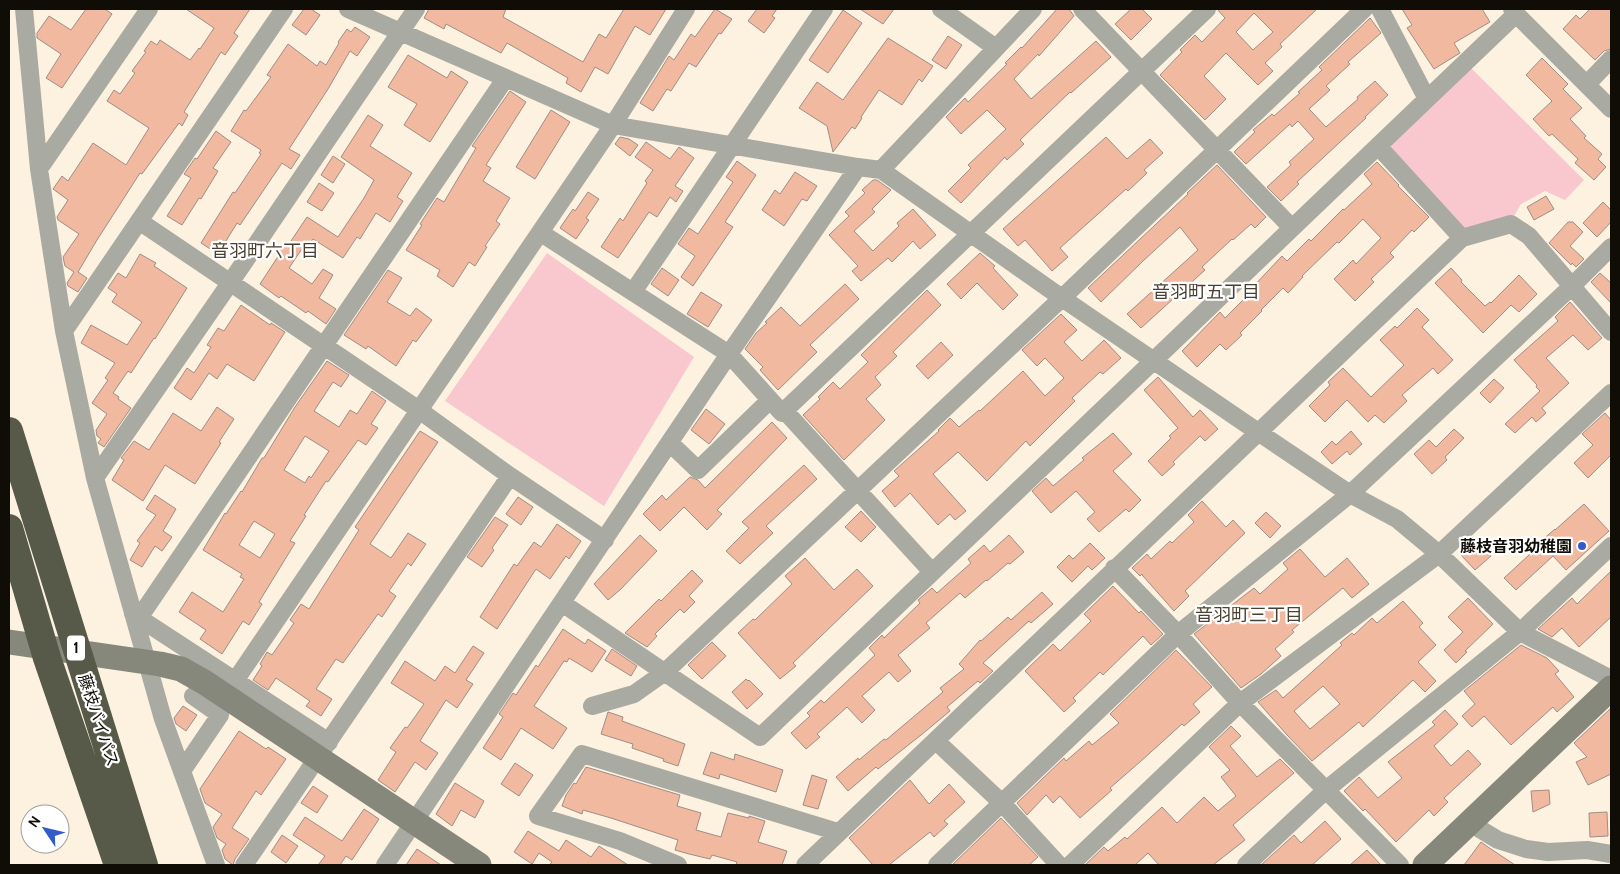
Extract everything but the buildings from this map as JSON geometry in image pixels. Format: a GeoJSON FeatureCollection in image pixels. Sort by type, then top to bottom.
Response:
{"type":"FeatureCollection","features":[{"type":"Feature","properties":{"kind":"highway","name":"藤枝バイパス"},"geometry":{"type":"LineString","coordinates":[[9,431],[144,865]]}},
{"type":"Feature","properties":{"kind":"highway","name":"藤枝バイパス"},"geometry":{"type":"LineString","coordinates":[[9,528],[47,658],[118,865]]}},
{"type":"Feature","properties":{"kind":"street"},"geometry":{"type":"LineString","coordinates":[[24,9],[39,169],[64,331],[95,478],[136,616],[163,719],[216,865]]}},
{"type":"Feature","properties":{"kind":"street"},"geometry":{"type":"LineString","coordinates":[[39,169],[149,9]]}},
{"type":"Feature","properties":{"kind":"street"},"geometry":{"type":"LineString","coordinates":[[64,331],[284,9]]}},
{"type":"Feature","properties":{"kind":"street"},"geometry":{"type":"LineString","coordinates":[[348,9],[400,30],[505,79],[613,125],[881,170],[1062,298],[1258,432],[1350,494],[1396,519],[1439,554],[1520,632],[1611,679]]}},
{"type":"Feature","properties":{"kind":"street"},"geometry":{"type":"LineString","coordinates":[[95,478],[416,9]]}},
{"type":"Feature","properties":{"kind":"street"},"geometry":{"type":"LineString","coordinates":[[235,681],[541,233],[613,125],[686,9]]}},
{"type":"Feature","properties":{"kind":"street"},"geometry":{"type":"LineString","coordinates":[[633,292],[824,9]]}},
{"type":"Feature","properties":{"kind":"street"},"geometry":{"type":"LineString","coordinates":[[941,9],[996,48]]}},
{"type":"Feature","properties":{"kind":"street"},"geometry":{"type":"LineString","coordinates":[[881,170],[1033,9]]}},
{"type":"Feature","properties":{"kind":"street"},"geometry":{"type":"LineString","coordinates":[[1082,9],[1292,228]]}},
{"type":"Feature","properties":{"kind":"street"},"geometry":{"type":"LineString","coordinates":[[670,443],[698,470],[777,405],[971,233],[1207,9]]}},
{"type":"Feature","properties":{"kind":"street"},"geometry":{"type":"LineString","coordinates":[[592,706],[634,694],[665,672],[1062,298],[1364,9]]}},
{"type":"Feature","properties":{"kind":"street"},"geometry":{"type":"LineString","coordinates":[[1380,9],[1427,99]]}},
{"type":"Feature","properties":{"kind":"street"},"geometry":{"type":"LineString","coordinates":[[562,603],[760,737],[1427,99],[1514,11],[1611,109]]}},
{"type":"Feature","properties":{"kind":"street"},"geometry":{"type":"LineString","coordinates":[[1587,84],[1611,59]]}},
{"type":"Feature","properties":{"kind":"street"},"geometry":{"type":"LineString","coordinates":[[136,616],[324,346],[505,79]]}},
{"type":"Feature","properties":{"kind":"street"},"geometry":{"type":"LineString","coordinates":[[1378,146],[1462,238]]}},
{"type":"Feature","properties":{"kind":"street"},"geometry":{"type":"LineString","coordinates":[[385,865],[729,354],[858,167]]}},
{"type":"Feature","properties":{"kind":"street"},"geometry":{"type":"LineString","coordinates":[[139,221],[420,410],[510,476],[605,540]]}},
{"type":"Feature","properties":{"kind":"street"},"geometry":{"type":"LineString","coordinates":[[805,865],[1114,568],[1462,238],[1512,224],[1528,236],[1611,332]]}},
{"type":"Feature","properties":{"kind":"street"},"geometry":{"type":"LineString","coordinates":[[541,233],[729,354],[932,572]]}},
{"type":"Feature","properties":{"kind":"street"},"geometry":{"type":"LineString","coordinates":[[938,865],[1178,634],[1350,494],[1571,287],[1611,247]]}},
{"type":"Feature","properties":{"kind":"street"},"geometry":{"type":"LineString","coordinates":[[1070,865],[1240,703],[1439,554],[1611,393]]}},
{"type":"Feature","properties":{"kind":"street"},"geometry":{"type":"LineString","coordinates":[[244,865],[510,476]]}},
{"type":"Feature","properties":{"kind":"street"},"geometry":{"type":"LineString","coordinates":[[1246,865],[1326,789],[1520,632],[1611,546]]}},
{"type":"Feature","properties":{"kind":"street"},"geometry":{"type":"LineString","coordinates":[[1114,568],[1178,634],[1240,703],[1400,865]]}},
{"type":"Feature","properties":{"kind":"street"},"geometry":{"type":"LineString","coordinates":[[136,616],[235,681],[414,822],[479,865]]}},
{"type":"Feature","properties":{"kind":"street"},"geometry":{"type":"LineString","coordinates":[[9,642],[160,664],[181,669],[242,708],[323,750]]}},
{"type":"Feature","properties":{"kind":"street"},"geometry":{"type":"LineString","coordinates":[[1425,865],[1611,688]]}},
{"type":"Feature","properties":{"kind":"street"},"geometry":{"type":"LineString","coordinates":[[182,771],[220,714],[193,696]]}},
{"type":"Feature","properties":{"kind":"street"},"geometry":{"type":"LineString","coordinates":[[936,741],[1002,803],[1059,865]]}},
{"type":"Feature","properties":{"kind":"street"},"geometry":{"type":"LineString","coordinates":[[678,865],[620,840],[538,816],[582,754],[838,832]]}},
{"type":"Feature","properties":{"kind":"street"},"geometry":{"type":"LineString","coordinates":[[1470,823],[1498,840],[1526,849],[1548,852],[1587,850],[1611,854]]}},
{"type":"Feature","properties":{"kind":"shaded area"},"geometry":{"type":"Polygon","coordinates":[[[1470,67],[1584,180],[1565,200],[1545,191],[1521,204],[1514,216],[1466,232],[1387,145],[1470,67]]]}},
{"type":"Feature","properties":{"kind":"shaded area"},"geometry":{"type":"Polygon","coordinates":[[[547,253],[694,357],[604,506],[445,401],[547,253]]]}},
{"type":"Feature","properties":{"kind":"place","name":"藤枝音羽幼稚園"},"geometry":{"type":"Point","coordinates":[1582,546]}},
{"type":"Feature","properties":{"kind":"district","name":"音羽町六丁目"},"geometry":{"type":"Point","coordinates":[265,251]}},
{"type":"Feature","properties":{"kind":"district","name":"音羽町五丁目"},"geometry":{"type":"Point","coordinates":[1206,292]}},
{"type":"Feature","properties":{"kind":"district","name":"音羽町三丁目"},"geometry":{"type":"Point","coordinates":[1249,615]}}]}
